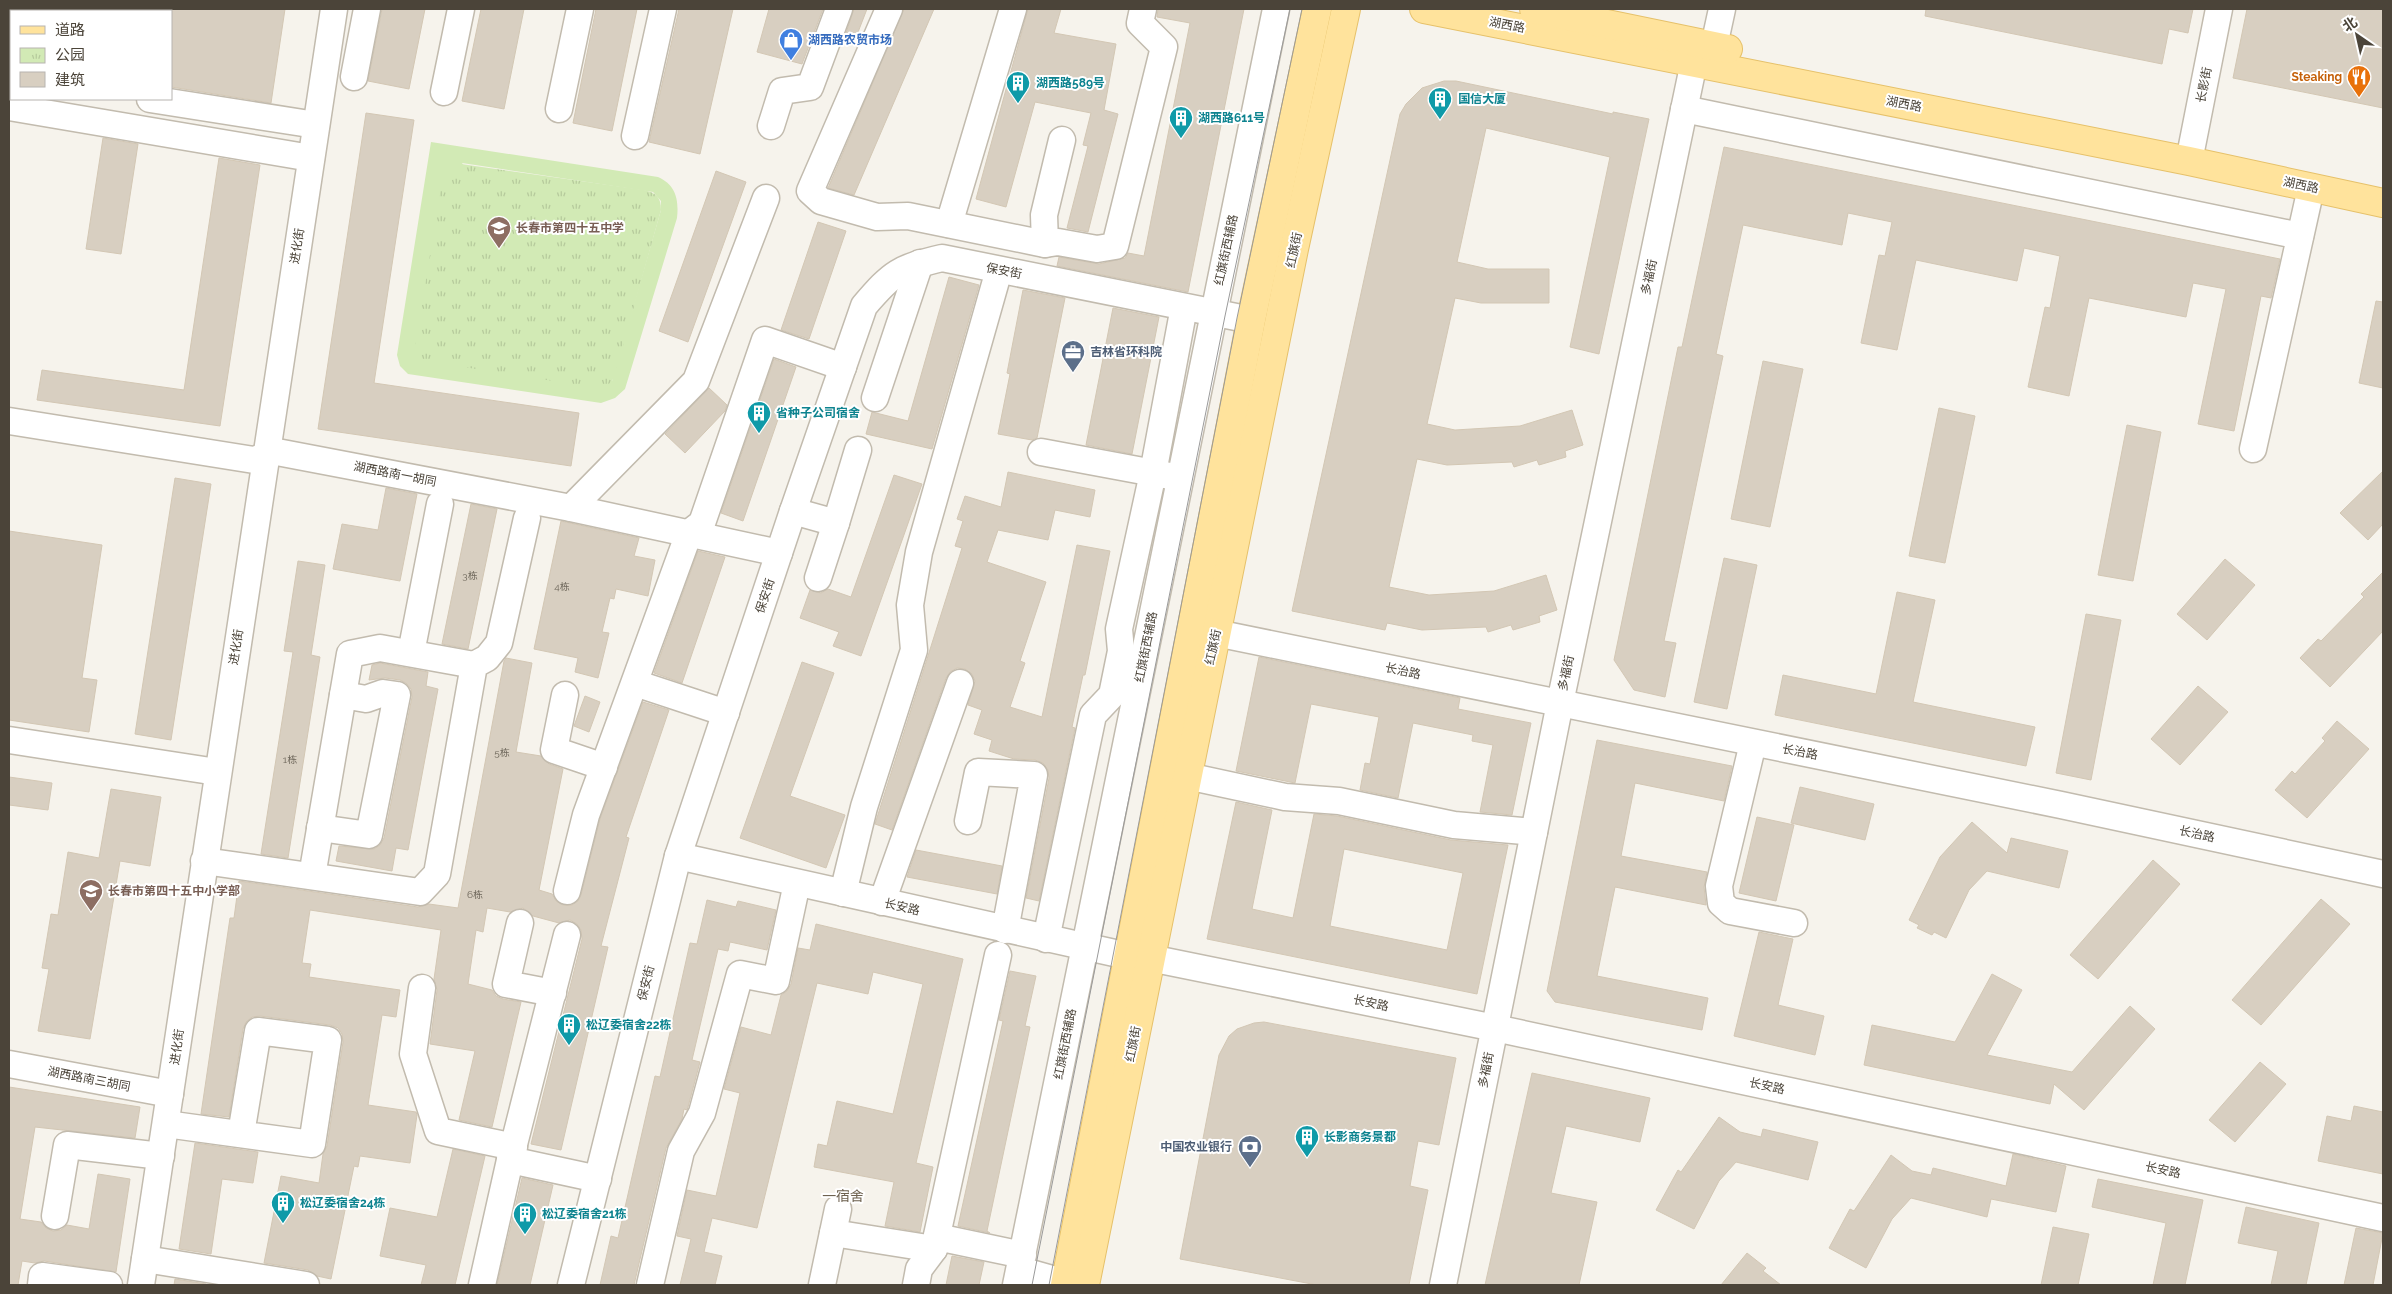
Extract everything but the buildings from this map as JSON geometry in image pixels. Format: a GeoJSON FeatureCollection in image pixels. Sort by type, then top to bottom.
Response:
{"type":"FeatureCollection","features":[{"type":"Feature","properties":{"kind":"main road","name":"红旗街"},"geometry":{"type":"LineString","coordinates":[[1072,1285],[1139,957],[1251,320],[1318,9]]}},
{"type":"Feature","properties":{"kind":"main road","name":"红旗街"},"geometry":{"type":"LineString","coordinates":[[1139,957],[1187,776],[1292,258],[1346,9]]}},
{"type":"Feature","properties":{"kind":"main road","name":"湖西路"},"geometry":{"type":"LineString","coordinates":[[1424,9],[1704,54],[2191,152],[2383,184]]}},
{"type":"Feature","properties":{"kind":"main road","name":"湖西路"},"geometry":{"type":"LineString","coordinates":[[1534,9],[1704,54]]}},
{"type":"Feature","properties":{"kind":"main road","name":"湖西路"},"geometry":{"type":"LineString","coordinates":[[2191,152],[2311,188],[2383,203]]}},
{"type":"Feature","properties":{"kind":"street","name":"进化街"},"geometry":{"type":"LineString","coordinates":[[141,1285],[217,772],[334,9]]}},
{"type":"Feature","properties":{"kind":"street"},"geometry":{"type":"LineString","coordinates":[[354,77],[367,9]]}},
{"type":"Feature","properties":{"kind":"street"},"geometry":{"type":"LineString","coordinates":[[444,92],[461,9]]}},
{"type":"Feature","properties":{"kind":"street"},"geometry":{"type":"LineString","coordinates":[[560,109],[580,9]]}},
{"type":"Feature","properties":{"kind":"street"},"geometry":{"type":"LineString","coordinates":[[635,136],[663,9]]}},
{"type":"Feature","properties":{"kind":"street"},"geometry":{"type":"LineString","coordinates":[[770,126],[782,91],[810,87],[839,9]]}},
{"type":"Feature","properties":{"kind":"street"},"geometry":{"type":"LineString","coordinates":[[889,9],[810,191],[821,201],[877,217],[908,216],[1045,244],[1058,242],[1097,249],[1115,246],[1164,47],[1140,23],[1143,9]]}},
{"type":"Feature","properties":{"kind":"street"},"geometry":{"type":"LineString","coordinates":[[949,224],[1012,9]]}},
{"type":"Feature","properties":{"kind":"street","name":"红旗街西辅路"},"geometry":{"type":"LineString","coordinates":[[1020,1270],[1276,9]]}},
{"type":"Feature","properties":{"kind":"street","name":"多福街"},"geometry":{"type":"LineString","coordinates":[[1443,1285],[1560,704],[1684,109],[1722,9]]}},
{"type":"Feature","properties":{"kind":"street","name":"长影街"},"geometry":{"type":"LineString","coordinates":[[2191,152],[2219,9]]}},
{"type":"Feature","properties":{"kind":"street"},"geometry":{"type":"LineString","coordinates":[[156,100],[316,125]]}},
{"type":"Feature","properties":{"kind":"street"},"geometry":{"type":"LineString","coordinates":[[9,107],[311,158]]}},
{"type":"Feature","properties":{"kind":"street"},"geometry":{"type":"LineString","coordinates":[[1684,109],[2300,236]]}},
{"type":"Feature","properties":{"kind":"street"},"geometry":{"type":"LineString","coordinates":[[1045,244],[1044,215],[1062,140]]}},
{"type":"Feature","properties":{"kind":"street"},"geometry":{"type":"LineString","coordinates":[[2253,449],[2311,188]]}},
{"type":"Feature","properties":{"kind":"street"},"geometry":{"type":"LineString","coordinates":[[571,508],[696,381],[766,198]]}},
{"type":"Feature","properties":{"kind":"street","name":"保安街"},"geometry":{"type":"LineString","coordinates":[[571,1285],[678,856],[793,511],[864,306],[886,280],[909,265],[942,258],[1251,320]]}},
{"type":"Feature","properties":{"kind":"street"},"geometry":{"type":"LineString","coordinates":[[875,398],[920,263]]}},
{"type":"Feature","properties":{"kind":"street"},"geometry":{"type":"LineString","coordinates":[[843,894],[864,807],[914,650],[910,605],[919,552],[999,270]]}},
{"type":"Feature","properties":{"kind":"street"},"geometry":{"type":"LineString","coordinates":[[1046,939],[1093,716],[1112,695],[1121,651],[1119,629],[1153,473],[1184,307]]}},
{"type":"Feature","properties":{"kind":"street"},"geometry":{"type":"LineString","coordinates":[[567,891],[586,814],[689,533],[702,523],[765,340],[843,367]]}},
{"type":"Feature","properties":{"kind":"street","name":"湖西路南一胡同"},"geometry":{"type":"LineString","coordinates":[[9,421],[254,460],[277,452],[571,508],[779,553]]}},
{"type":"Feature","properties":{"kind":"street"},"geometry":{"type":"LineString","coordinates":[[818,578],[858,450]]}},
{"type":"Feature","properties":{"kind":"street"},"geometry":{"type":"LineString","coordinates":[[1040,452],[1180,478]]}},
{"type":"Feature","properties":{"kind":"street"},"geometry":{"type":"LineString","coordinates":[[411,654],[440,504]]}},
{"type":"Feature","properties":{"kind":"street"},"geometry":{"type":"LineString","coordinates":[[793,511],[836,523]]}},
{"type":"Feature","properties":{"kind":"street"},"geometry":{"type":"LineString","coordinates":[[312,876],[350,654],[380,648],[474,665],[488,658],[498,643],[528,518]]}},
{"type":"Feature","properties":{"kind":"street","name":"长治路"},"geometry":{"type":"LineString","coordinates":[[1216,633],[2383,874]]}},
{"type":"Feature","properties":{"kind":"street"},"geometry":{"type":"LineString","coordinates":[[204,861],[420,892],[437,874],[474,665]]}},
{"type":"Feature","properties":{"kind":"street"},"geometry":{"type":"LineString","coordinates":[[634,683],[726,713]]}},
{"type":"Feature","properties":{"kind":"street"},"geometry":{"type":"LineString","coordinates":[[882,902],[960,683]]}},
{"type":"Feature","properties":{"kind":"street"},"geometry":{"type":"LineString","coordinates":[[320,828],[369,835],[397,695],[383,693],[366,699],[343,695]]}},
{"type":"Feature","properties":{"kind":"street"},"geometry":{"type":"LineString","coordinates":[[565,695],[554,750],[604,767]]}},
{"type":"Feature","properties":{"kind":"street"},"geometry":{"type":"LineString","coordinates":[[9,740],[217,772]]}},
{"type":"Feature","properties":{"kind":"street"},"geometry":{"type":"LineString","coordinates":[[1753,743],[1719,886],[1721,903],[1730,911],[1794,923]]}},
{"type":"Feature","properties":{"kind":"street"},"geometry":{"type":"LineString","coordinates":[[968,821],[978,772],[1034,775],[1005,930]]}},
{"type":"Feature","properties":{"kind":"street"},"geometry":{"type":"LineString","coordinates":[[1187,776],[1286,797],[1339,801],[1454,825],[1534,832]]}},
{"type":"Feature","properties":{"kind":"street","name":"长安路"},"geometry":{"type":"LineString","coordinates":[[678,856],[1085,948],[1139,957],[1495,1028],[2383,1218]]}},
{"type":"Feature","properties":{"kind":"street"},"geometry":{"type":"LineString","coordinates":[[650,1285],[681,1151],[702,1114],[740,974],[776,982],[797,883]]}},
{"type":"Feature","properties":{"kind":"street"},"geometry":{"type":"LineString","coordinates":[[520,923],[506,984],[553,993]]}},
{"type":"Feature","properties":{"kind":"street"},"geometry":{"type":"LineString","coordinates":[[482,1285],[512,1154],[567,935]]}},
{"type":"Feature","properties":{"kind":"street"},"geometry":{"type":"LineString","coordinates":[[916,1285],[919,1269],[936,1243],[998,955]]}},
{"type":"Feature","properties":{"kind":"street"},"geometry":{"type":"LineString","coordinates":[[422,988],[413,1054],[438,1131],[598,1179]]}},
{"type":"Feature","properties":{"kind":"street"},"geometry":{"type":"LineString","coordinates":[[166,1124],[312,1144],[328,1040],[258,1031],[241,1134]]}},
{"type":"Feature","properties":{"kind":"street","name":"湖西路南三胡同"},"geometry":{"type":"LineString","coordinates":[[9,1064],[170,1094]]}},
{"type":"Feature","properties":{"kind":"street"},"geometry":{"type":"LineString","coordinates":[[56,1216],[67,1145],[161,1156]]}},
{"type":"Feature","properties":{"kind":"street"},"geometry":{"type":"LineString","coordinates":[[822,1285],[835,1221],[936,1243],[1072,1285]]}},
{"type":"Feature","properties":{"kind":"street"},"geometry":{"type":"LineString","coordinates":[[145,1259],[306,1285]]}},
{"type":"Feature","properties":{"kind":"street"},"geometry":{"type":"LineString","coordinates":[[41,1285],[42,1276],[109,1285]]}},
{"type":"Feature","properties":{"kind":"green space"},"geometry":{"type":"Polygon","coordinates":[[[431,142],[658,177],[669,184],[677,199],[677,218],[625,389],[615,398],[601,403],[408,374],[400,366],[397,355],[431,142]],[[462,163],[612,381],[661,210],[661,201],[653,192],[462,163]]]}},
{"type":"Feature","properties":{"kind":"green space"},"geometry":{"type":"Polygon","coordinates":[[[454,163],[644,190],[655,194],[659,199],[661,210],[614,378],[609,384],[599,388],[425,361],[418,356],[415,347],[443,175],[449,165],[454,163]]]}},
{"type":"Feature","properties":{"kind":"tram line"},"geometry":{"type":"LineString","coordinates":[[1032,1285],[1225,316],[1290,9]]}},
{"type":"Feature","properties":{"kind":"tram line"},"geometry":{"type":"LineString","coordinates":[[1049,1285],[1237,318],[1302,9]]}},
{"type":"Feature","properties":{"kind":"place","name":"湖西路农贸市场"},"geometry":{"type":"Point","coordinates":[791,61]}},
{"type":"Feature","properties":{"kind":"place","name":"Steaking"},"geometry":{"type":"Point","coordinates":[2359,98]}},
{"type":"Feature","properties":{"kind":"place","name":"湖西路589号"},"geometry":{"type":"Point","coordinates":[1018,104]}},
{"type":"Feature","properties":{"kind":"place","name":"国信大厦"},"geometry":{"type":"Point","coordinates":[1440,120]}},
{"type":"Feature","properties":{"kind":"place","name":"湖西路611号"},"geometry":{"type":"Point","coordinates":[1181,139]}},
{"type":"Feature","properties":{"kind":"place","name":"长春市第四十五中学"},"geometry":{"type":"Point","coordinates":[499,249]}},
{"type":"Feature","properties":{"kind":"place","name":"吉林省环科院"},"geometry":{"type":"Point","coordinates":[1073,373]}},
{"type":"Feature","properties":{"kind":"place","name":"省种子公司宿舍"},"geometry":{"type":"Point","coordinates":[759,434]}},
{"type":"Feature","properties":{"kind":"place","name":"长春市第四十五中小学部"},"geometry":{"type":"Point","coordinates":[91,912]}},
{"type":"Feature","properties":{"kind":"place","name":"松辽委宿舍22栋"},"geometry":{"type":"Point","coordinates":[569,1046]}},
{"type":"Feature","properties":{"kind":"place","name":"长影商务景都"},"geometry":{"type":"Point","coordinates":[1307,1158]}},
{"type":"Feature","properties":{"kind":"place","name":"中国农业银行"},"geometry":{"type":"Point","coordinates":[1250,1168]}},
{"type":"Feature","properties":{"kind":"place","name":"松辽委宿舍24栋"},"geometry":{"type":"Point","coordinates":[283,1224]}},
{"type":"Feature","properties":{"kind":"place","name":"松辽委宿舍21栋"},"geometry":{"type":"Point","coordinates":[525,1235]}},
{"type":"Feature","properties":{"kind":"district","name":"一宿舍"},"geometry":{"type":"Point","coordinates":[843,1196]}}]}
